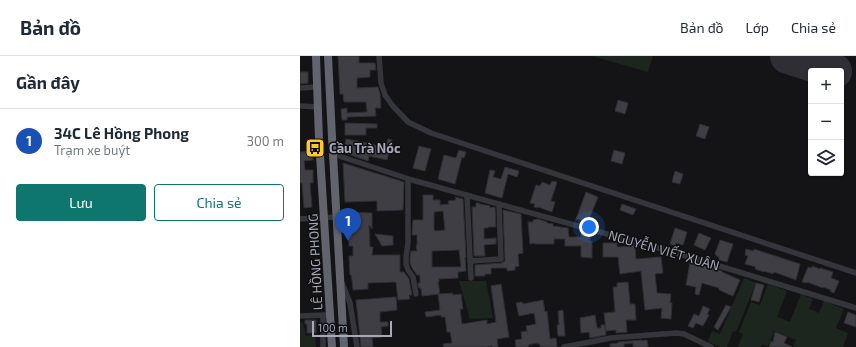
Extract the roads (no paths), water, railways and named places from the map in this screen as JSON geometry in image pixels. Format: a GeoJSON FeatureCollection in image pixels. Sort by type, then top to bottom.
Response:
{"type":"FeatureCollection","features":[{"type":"Feature","properties":{"kind":"highway","name":"LÊ HỒNG PHONG"},"geometry":{"type":"LineString","coordinates":[[316,56],[327,314],[331,329],[332,347]]}},
{"type":"Feature","properties":{"kind":"highway","name":"LÊ HỒNG PHONG"},"geometry":{"type":"LineString","coordinates":[[328,56],[344,347]]}},
{"type":"Feature","properties":{"kind":"highway"},"geometry":{"type":"LineString","coordinates":[[319,139],[332,137]]}},
{"type":"Feature","properties":{"kind":"street"},"geometry":{"type":"LineString","coordinates":[[379,56],[380,83],[392,105],[408,122],[431,133],[856,273]]}},
{"type":"Feature","properties":{"kind":"street"},"geometry":{"type":"LineString","coordinates":[[300,88],[317,87]]}},
{"type":"Feature","properties":{"kind":"street"},"geometry":{"type":"LineString","coordinates":[[300,106],[318,107]]}},
{"type":"Feature","properties":{"kind":"street","name":"NGUYỄN VIẾT XUÂN"},"geometry":{"type":"LineString","coordinates":[[333,154],[408,179],[690,257],[856,308]]}},
{"type":"Feature","properties":{"kind":"street"},"geometry":{"type":"LineString","coordinates":[[408,179],[408,243],[406,264],[413,277],[416,294]]}},
{"type":"Feature","properties":{"kind":"street"},"geometry":{"type":"LineString","coordinates":[[466,195],[471,278]]}},
{"type":"Feature","properties":{"kind":"street"},"geometry":{"type":"LineString","coordinates":[[470,261],[501,259],[499,204]]}},
{"type":"Feature","properties":{"kind":"street"},"geometry":{"type":"LineString","coordinates":[[300,220],[336,217]]}},
{"type":"Feature","properties":{"kind":"street"},"geometry":{"type":"LineString","coordinates":[[340,278],[350,303],[357,347]]}},
{"type":"Feature","properties":{"kind":"street"},"geometry":{"type":"LineString","coordinates":[[300,316],[327,314],[323,347]]}},
{"type":"Feature","properties":{"kind":"street"},"geometry":{"type":"LineString","coordinates":[[564,347],[611,338],[676,333],[684,334],[711,347]]}},
{"type":"Feature","properties":{"kind":"place","name":"Cầu Trà Nóc"},"geometry":{"type":"Point","coordinates":[315,148]}},
{"type":"Feature","properties":{"kind":"place","name":"34C Lê Hồng Phong"},"geometry":{"type":"Point","coordinates":[348,241]}}]}
